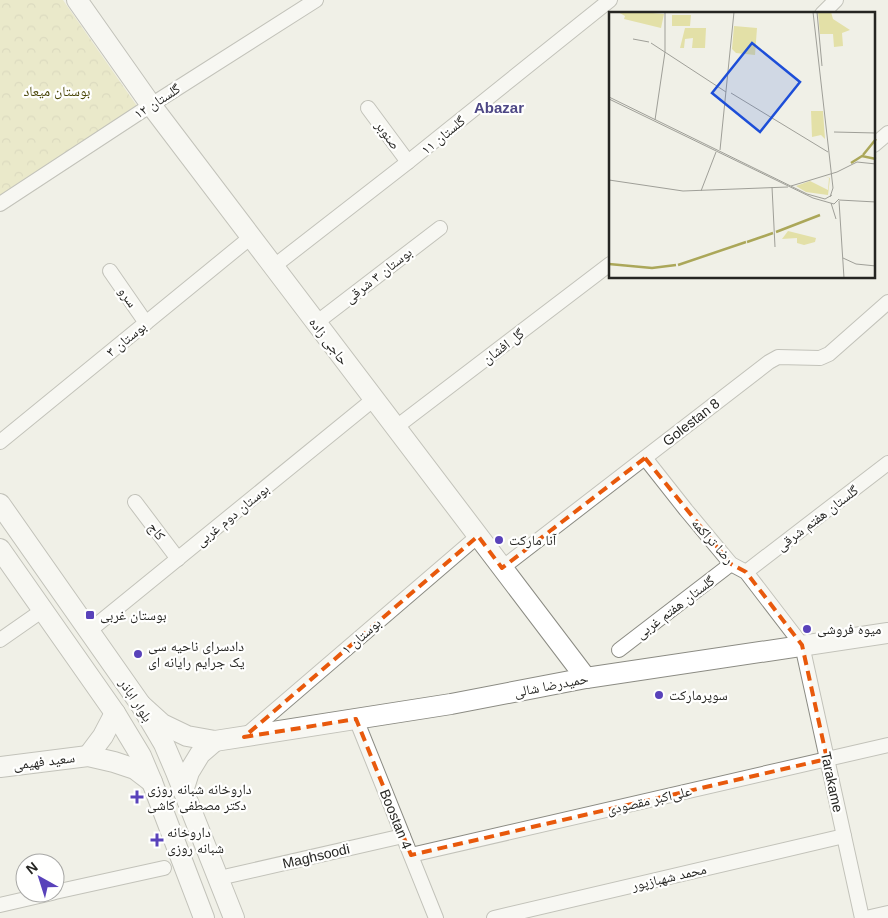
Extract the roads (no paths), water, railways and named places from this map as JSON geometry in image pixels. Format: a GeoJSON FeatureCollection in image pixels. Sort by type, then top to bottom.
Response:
{"type":"FeatureCollection","features":[{"type":"Feature","properties":{"kind":"main road","name":"حاجی زاده"},"geometry":{"type":"LineString","coordinates":[[78,0],[151,105],[586,678]]}},
{"type":"Feature","properties":{"kind":"main road","name":"بلوار اباذر"},"geometry":{"type":"LineString","coordinates":[[0,504],[141,706],[164,744],[234,918]]}},
{"type":"Feature","properties":{"kind":"main road","name":"بلوار اباذر"},"geometry":{"type":"LineString","coordinates":[[0,549],[115,713],[141,756],[204,918]]}},
{"type":"Feature","properties":{"kind":"main road","name":"حمیدرضا شالی"},"geometry":{"type":"LineString","coordinates":[[141,706],[162,724],[187,736],[215,741],[451,704],[586,678],[888,633]]}},
{"type":"Feature","properties":{"kind":"main road"},"geometry":{"type":"LineString","coordinates":[[115,713],[103,736],[88,756],[134,769],[152,782]]}},
{"type":"Feature","properties":{"kind":"main road"},"geometry":{"type":"LineString","coordinates":[[183,791],[189,772],[200,754],[215,741]]}},
{"type":"Feature","properties":{"kind":"main road","name":"سعید فهیمی"},"geometry":{"type":"LineString","coordinates":[[0,767],[88,756]]}},
{"type":"Feature","properties":{"kind":"street","name":"گلستان ۱۱"},"geometry":{"type":"LineString","coordinates":[[273,267],[408,162],[610,0]]}},
{"type":"Feature","properties":{"kind":"street"},"geometry":{"type":"LineString","coordinates":[[824,12],[836,0]]}},
{"type":"Feature","properties":{"kind":"street","name":"گلستان ۱۲"},"geometry":{"type":"LineString","coordinates":[[0,204],[310,2]]}},
{"type":"Feature","properties":{"kind":"street","name":"صنوبر"},"geometry":{"type":"LineString","coordinates":[[368,108],[408,162]]}},
{"type":"Feature","properties":{"kind":"street"},"geometry":{"type":"LineString","coordinates":[[876,143],[888,133]]}},
{"type":"Feature","properties":{"kind":"street","name":"بوستان ۳ شرقی"},"geometry":{"type":"LineString","coordinates":[[316,323],[440,228]]}},
{"type":"Feature","properties":{"kind":"street","name":"بوستان ۳"},"geometry":{"type":"LineString","coordinates":[[0,442],[251,238]]}},
{"type":"Feature","properties":{"kind":"street","name":"گل افشان"},"geometry":{"type":"LineString","coordinates":[[395,428],[609,265]]}},
{"type":"Feature","properties":{"kind":"street","name":"سرو"},"geometry":{"type":"LineString","coordinates":[[110,271],[146,322]]}},
{"type":"Feature","properties":{"kind":"street","name":"Golestan 8"},"geometry":{"type":"LineString","coordinates":[[502,568],[769,362],[778,357],[820,358],[829,354],[888,302]]}},
{"type":"Feature","properties":{"kind":"street","name":"بوستان دوم غربی"},"geometry":{"type":"LineString","coordinates":[[89,631],[374,399]]}},
{"type":"Feature","properties":{"kind":"street","name":"رضا تراکمه"},"geometry":{"type":"LineString","coordinates":[[645,458],[731,564],[746,572],[802,645]]}},
{"type":"Feature","properties":{"kind":"street","name":"گلستان هفتم شرقی"},"geometry":{"type":"LineString","coordinates":[[746,572],[888,464]]}},
{"type":"Feature","properties":{"kind":"street","name":"کاج"},"geometry":{"type":"LineString","coordinates":[[136,502],[178,559]]}},
{"type":"Feature","properties":{"kind":"street","name":"بوستان ۱"},"geometry":{"type":"LineString","coordinates":[[244,737],[478,536]]}},
{"type":"Feature","properties":{"kind":"street","name":"گلستان هفتم غربی"},"geometry":{"type":"LineString","coordinates":[[619,650],[731,564]]}},
{"type":"Feature","properties":{"kind":"street"},"geometry":{"type":"LineString","coordinates":[[0,640],[43,610]]}},
{"type":"Feature","properties":{"kind":"street","name":"Tarakame"},"geometry":{"type":"LineString","coordinates":[[802,645],[862,918]]}},
{"type":"Feature","properties":{"kind":"street","name":"Boostan 4"},"geometry":{"type":"LineString","coordinates":[[356,719],[436,918]]}},
{"type":"Feature","properties":{"kind":"street","name":"علی‌اکبر مقصودی"},"geometry":{"type":"LineString","coordinates":[[410,855],[888,744]]}},
{"type":"Feature","properties":{"kind":"street","name":"Maghsoodi"},"geometry":{"type":"LineString","coordinates":[[228,876],[403,836]]}},
{"type":"Feature","properties":{"kind":"street","name":"محمد شهبازپور"},"geometry":{"type":"LineString","coordinates":[[494,918],[844,836]]}},
{"type":"Feature","properties":{"kind":"street"},"geometry":{"type":"LineString","coordinates":[[65,890],[164,868]]}},
{"type":"Feature","properties":{"kind":"street"},"geometry":{"type":"LineString","coordinates":[[0,905],[15,902]]}},
{"type":"Feature","properties":{"kind":"street"},"geometry":{"type":"LineString","coordinates":[[866,918],[888,913]]}},
{"type":"Feature","properties":{"kind":"place","name":"آنا مارکت"},"geometry":{"type":"Point","coordinates":[499,540]}},
{"type":"Feature","properties":{"kind":"place","name":"بوستان غربی"},"geometry":{"type":"Point","coordinates":[90,615]}},
{"type":"Feature","properties":{"kind":"place","name":"میوه فروشی"},"geometry":{"type":"Point","coordinates":[807,629]}},
{"type":"Feature","properties":{"kind":"place","name":"دادسرای ناحیه سی یک جرایم رایانه ای"},"geometry":{"type":"Point","coordinates":[138,654]}},
{"type":"Feature","properties":{"kind":"place","name":"سوپرمارکت"},"geometry":{"type":"Point","coordinates":[659,695]}},
{"type":"Feature","properties":{"kind":"place","name":"داروخانه شبانه روزی دکتر مصطفی کاشی"},"geometry":{"type":"Point","coordinates":[137,797]}},
{"type":"Feature","properties":{"kind":"place","name":"داروخانه شبانه روزی"},"geometry":{"type":"Point","coordinates":[157,840]}},
{"type":"Feature","properties":{"kind":"district","name":"Abazar"},"geometry":{"type":"Point","coordinates":[499,107]}},
{"type":"Feature","properties":{"kind":"park label","name":"بوستان میعاد"},"geometry":{"type":"Point","coordinates":[57,91]}}]}
